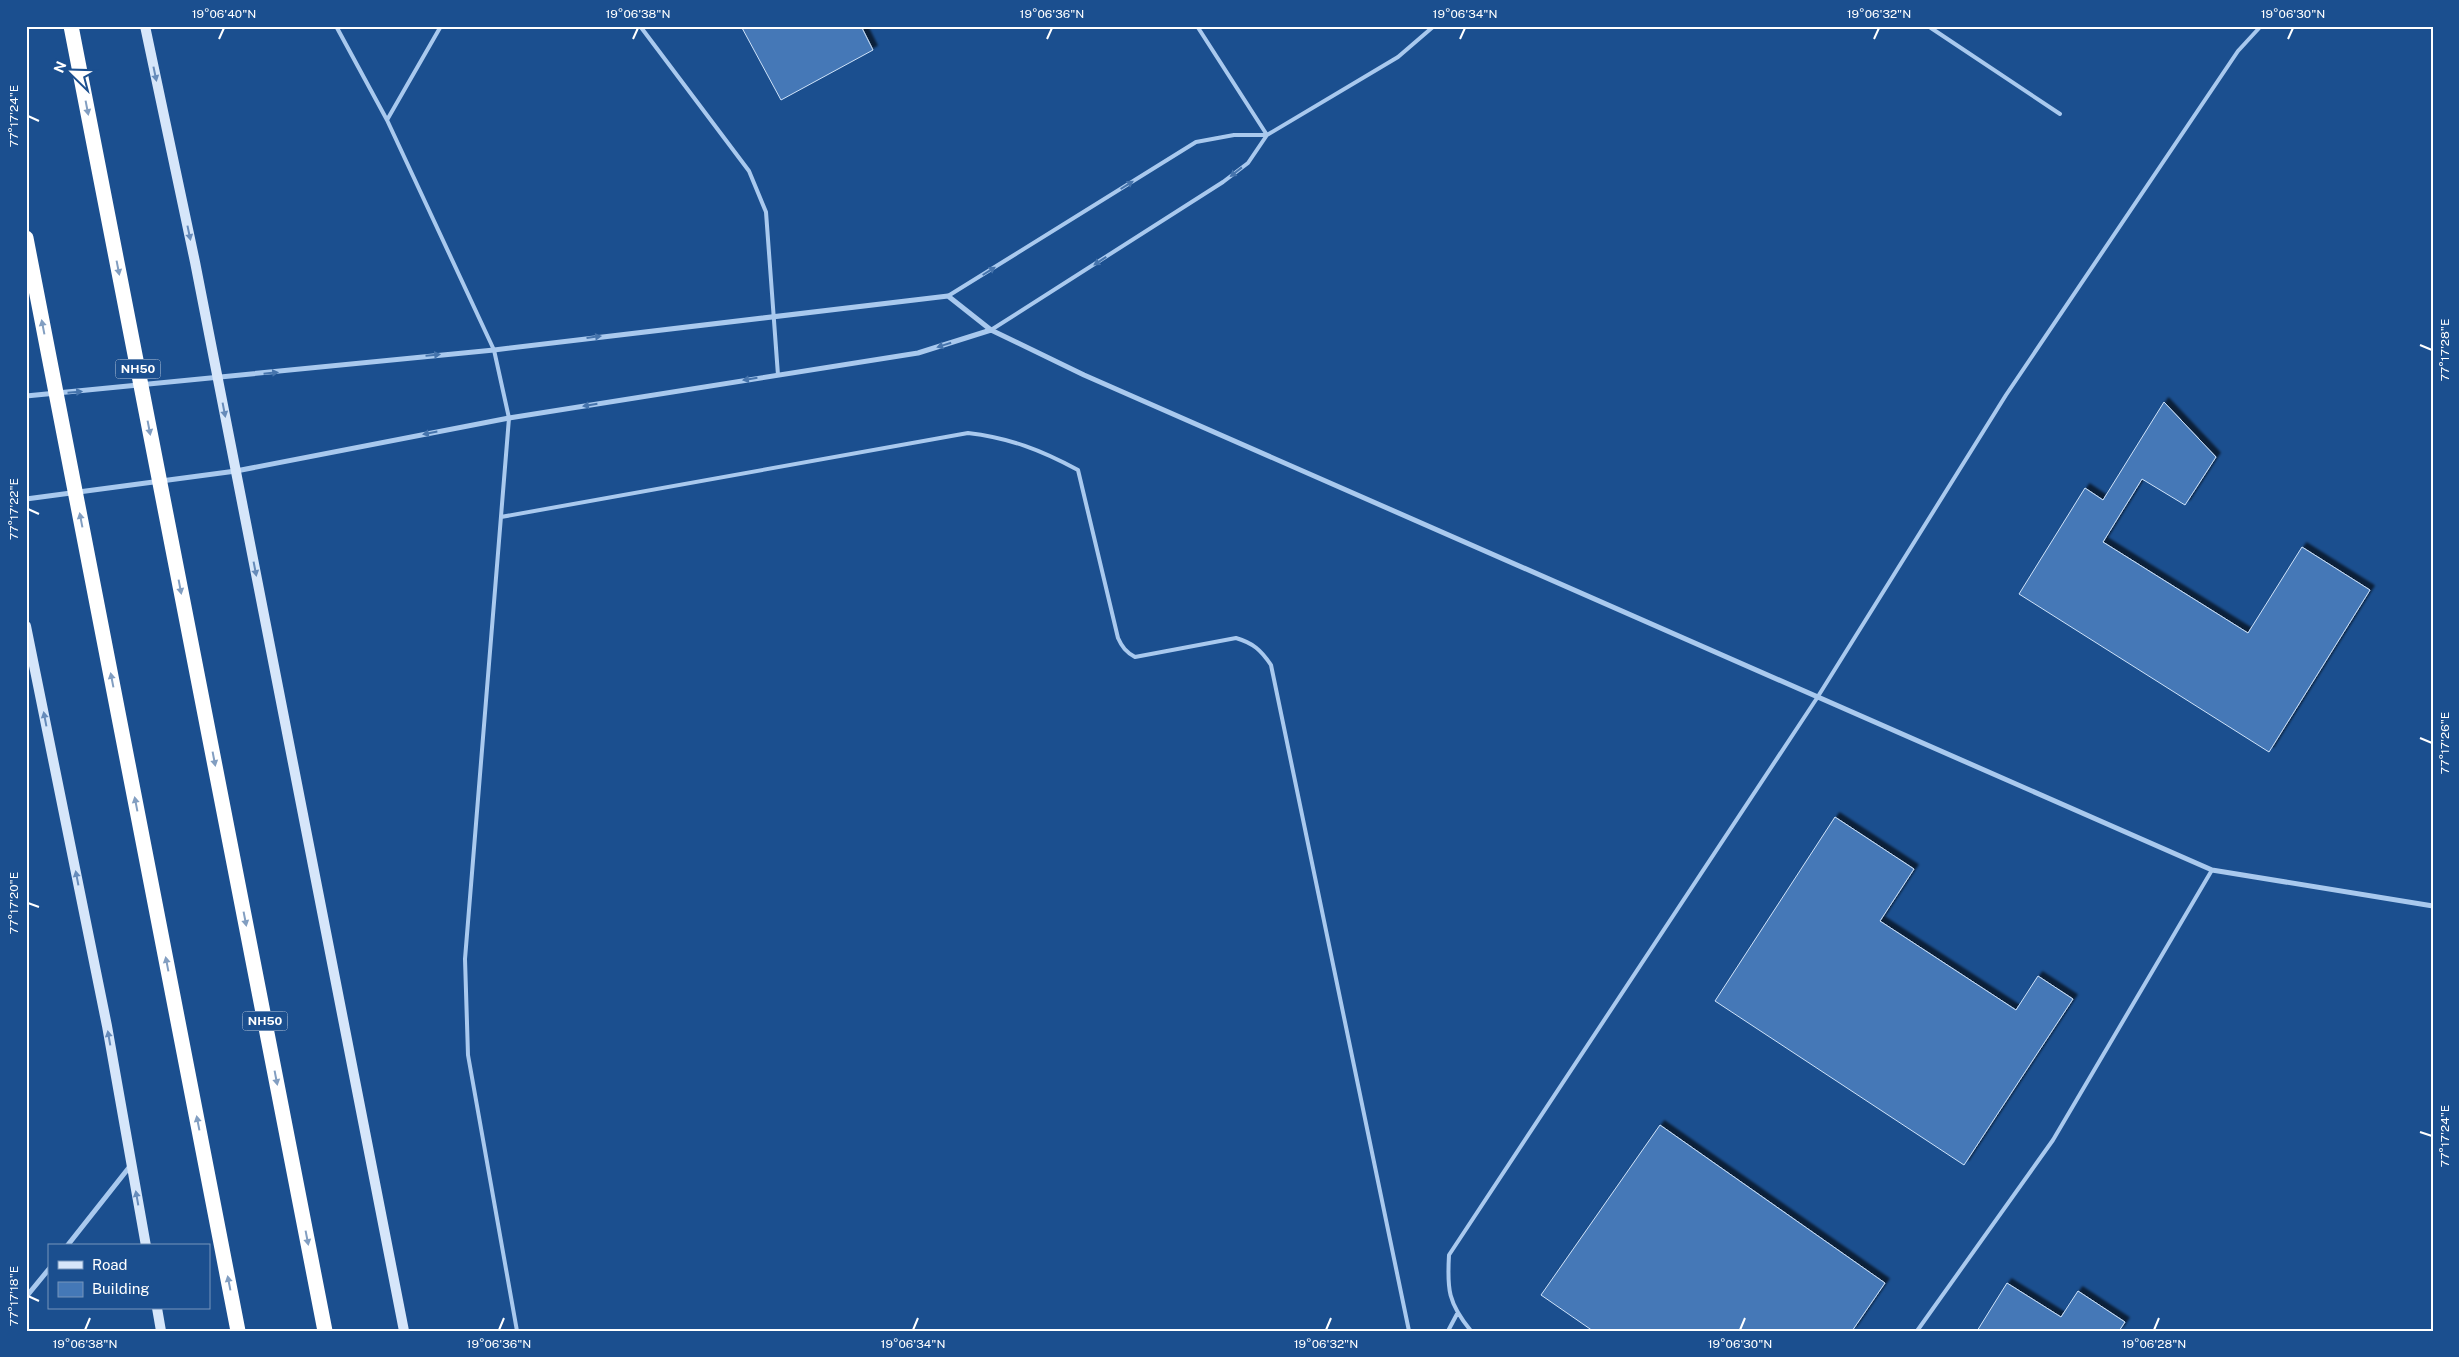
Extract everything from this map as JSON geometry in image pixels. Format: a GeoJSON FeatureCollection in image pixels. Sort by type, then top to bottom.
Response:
{"type":"FeatureCollection","features":[{"type":"Feature","properties":{"kind":"highway","name":"NH50"},"geometry":{"type":"LineString","coordinates":[[71,26],[325,1331]]}},
{"type":"Feature","properties":{"kind":"highway"},"geometry":{"type":"LineString","coordinates":[[26,238],[238,1331]]}},
{"type":"Feature","properties":{"kind":"street"},"geometry":{"type":"LineString","coordinates":[[145,26],[218,379],[404,1331]]}},
{"type":"Feature","properties":{"kind":"street"},"geometry":{"type":"LineString","coordinates":[[26,396],[218,379],[494,350],[948,296],[991,330],[1084,375],[2212,870],[2433,906]]}},
{"type":"Feature","properties":{"kind":"street"},"geometry":{"type":"LineString","coordinates":[[26,499],[236,471],[509,418],[918,352],[991,330]]}},
{"type":"Feature","properties":{"kind":"street"},"geometry":{"type":"LineString","coordinates":[[26,626],[107,1026],[146,1244]]}},
{"type":"Feature","properties":{"kind":"street"},"geometry":{"type":"LineString","coordinates":[[69,1244],[131,1164]]}},
{"type":"Feature","properties":{"kind":"street"},"geometry":{"type":"LineString","coordinates":[[26,1297],[48,1270]]}},
{"type":"Feature","properties":{"kind":"street"},"geometry":{"type":"LineString","coordinates":[[157,1310],[161,1331]]}},
{"type":"Feature","properties":{"kind":"lane"},"geometry":{"type":"LineString","coordinates":[[336,26],[387,120],[494,350],[509,418],[465,959],[468,1055],[517,1331]]}},
{"type":"Feature","properties":{"kind":"lane"},"geometry":{"type":"LineString","coordinates":[[387,120],[441,26]]}},
{"type":"Feature","properties":{"kind":"lane"},"geometry":{"type":"LineString","coordinates":[[640,26],[749,171],[766,212],[778,375]]}},
{"type":"Feature","properties":{"kind":"lane"},"geometry":{"type":"LineString","coordinates":[[1197,26],[1267,135]]}},
{"type":"Feature","properties":{"kind":"lane"},"geometry":{"type":"LineString","coordinates":[[991,330],[1223,182],[1248,163],[1267,135],[1398,57],[1434,26]]}},
{"type":"Feature","properties":{"kind":"lane"},"geometry":{"type":"LineString","coordinates":[[1928,26],[2060,114]]}},
{"type":"Feature","properties":{"kind":"lane"},"geometry":{"type":"LineString","coordinates":[[1471,1331],[1457,1314],[1448,1286],[1449,1254],[1817,698],[2006,395],[2232,59],[2261,26]]}},
{"type":"Feature","properties":{"kind":"lane"},"geometry":{"type":"LineString","coordinates":[[948,296],[1196,142],[1234,135],[1267,135]]}},
{"type":"Feature","properties":{"kind":"lane"},"geometry":{"type":"LineString","coordinates":[[501,517],[968,433],[1001,437],[1050,455],[1078,470],[1118,638],[1127,652],[1135,657],[1236,638],[1251,642],[1261,651],[1271,665],[1409,1331]]}},
{"type":"Feature","properties":{"kind":"lane"},"geometry":{"type":"LineString","coordinates":[[1917,1331],[2053,1140],[2212,870]]}},
{"type":"Feature","properties":{"kind":"lane"},"geometry":{"type":"LineString","coordinates":[[1448,1331],[1457,1314]]}},
{"type":"Feature","properties":{"kind":"building"},"geometry":{"type":"Polygon","coordinates":[[[741,26],[861,26],[873,50],[781,100],[741,26]]]}},
{"type":"Feature","properties":{"kind":"building"},"geometry":{"type":"Polygon","coordinates":[[[2164,402],[2216,457],[2185,505],[2142,479],[2103,542],[2248,633],[2302,547],[2370,590],[2269,752],[2019,594],[2085,488],[2103,500],[2164,402]]]}},
{"type":"Feature","properties":{"kind":"building"},"geometry":{"type":"Polygon","coordinates":[[[1835,817],[1914,869],[1880,921],[2016,1010],[2038,976],[2073,999],[1964,1165],[1715,1001],[1835,817]]]}},
{"type":"Feature","properties":{"kind":"building"},"geometry":{"type":"Polygon","coordinates":[[[1660,1125],[1885,1283],[1852,1331],[1593,1331],[1541,1295],[1660,1125]]]}},
{"type":"Feature","properties":{"kind":"building"},"geometry":{"type":"Polygon","coordinates":[[[2007,1283],[2061,1317],[2078,1291],[2125,1322],[2119,1331],[1977,1331],[2007,1283]]]}}]}
